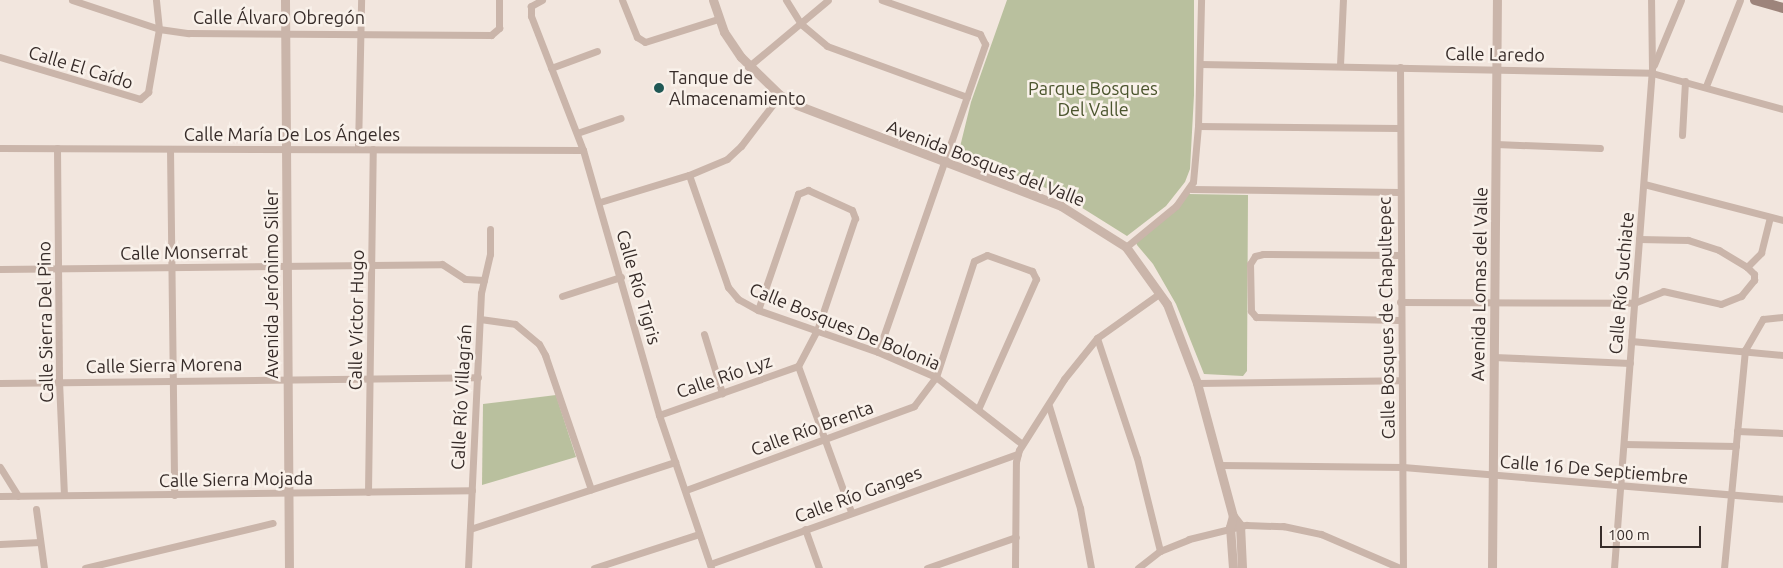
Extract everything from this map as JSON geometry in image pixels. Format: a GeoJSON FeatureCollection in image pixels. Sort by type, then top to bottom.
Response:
{"type":"FeatureCollection","features":[{"type":"Feature","properties":{"kind":"main road"},"geometry":{"type":"LineString","coordinates":[[1755,0],[1783,8]]}},
{"type":"Feature","properties":{"kind":"street","name":"Calle Álvaro Obregón"},"geometry":{"type":"LineString","coordinates":[[72,0],[159,29],[220,35],[360,32],[491,35],[499,28],[499,0]]}},
{"type":"Feature","properties":{"kind":"street","name":"Calle El Caído"},"geometry":{"type":"LineString","coordinates":[[0,57],[140,100],[148,92],[159,29],[156,0]]}},
{"type":"Feature","properties":{"kind":"street","name":"Avenida Jerónimo Siller"},"geometry":{"type":"LineString","coordinates":[[285,0],[289,568]]}},
{"type":"Feature","properties":{"kind":"street"},"geometry":{"type":"LineString","coordinates":[[358,149],[360,0]]}},
{"type":"Feature","properties":{"kind":"street","name":"Calle Río Tigris"},"geometry":{"type":"LineString","coordinates":[[542,0],[531,6],[531,16],[577,133],[600,202],[659,415],[674,462],[686,490],[710,566]]}},
{"type":"Feature","properties":{"kind":"street"},"geometry":{"type":"LineString","coordinates":[[622,0],[637,37],[651,42],[718,19]]}},
{"type":"Feature","properties":{"kind":"street","name":"Avenida Bosques del Valle"},"geometry":{"type":"LineString","coordinates":[[713,0],[718,19],[732,45],[748,67],[780,94],[819,116],[1061,206],[1126,247],[1160,293],[1197,383],[1233,516],[1240,525]]}},
{"type":"Feature","properties":{"kind":"street"},"geometry":{"type":"LineString","coordinates":[[786,0],[800,24],[840,52],[967,97]]}},
{"type":"Feature","properties":{"kind":"street"},"geometry":{"type":"LineString","coordinates":[[748,67],[828,0]]}},
{"type":"Feature","properties":{"kind":"street"},"geometry":{"type":"LineString","coordinates":[[878,352],[945,163],[984,44],[980,34],[882,0]]}},
{"type":"Feature","properties":{"kind":"street"},"geometry":{"type":"LineString","coordinates":[[1126,247],[1176,206],[1190,189],[1195,172],[1198,126],[1201,0]]}},
{"type":"Feature","properties":{"kind":"street"},"geometry":{"type":"LineString","coordinates":[[1340,65],[1343,0]]}},
{"type":"Feature","properties":{"kind":"street","name":"Avenida Lomas del Valle"},"geometry":{"type":"LineString","coordinates":[[1492,568],[1497,0]]}},
{"type":"Feature","properties":{"kind":"street","name":"Calle Río Suchiate"},"geometry":{"type":"LineString","coordinates":[[1614,568],[1652,70],[1651,0]]}},
{"type":"Feature","properties":{"kind":"street"},"geometry":{"type":"LineString","coordinates":[[1652,70],[1682,0]]}},
{"type":"Feature","properties":{"kind":"street"},"geometry":{"type":"LineString","coordinates":[[1706,86],[1740,0]]}},
{"type":"Feature","properties":{"kind":"street"},"geometry":{"type":"LineString","coordinates":[[551,68],[597,51]]}},
{"type":"Feature","properties":{"kind":"street","name":"Calle Laredo"},"geometry":{"type":"LineString","coordinates":[[1200,64],[1652,70],[1783,110]]}},
{"type":"Feature","properties":{"kind":"street","name":"Calle Bosques de Chapultepec"},"geometry":{"type":"LineString","coordinates":[[1400,67],[1399,320],[1403,467],[1401,568]]}},
{"type":"Feature","properties":{"kind":"street"},"geometry":{"type":"LineString","coordinates":[[1682,135],[1685,81]]}},
{"type":"Feature","properties":{"kind":"street"},"geometry":{"type":"LineString","coordinates":[[600,202],[689,176],[727,159],[746,139],[780,94]]}},
{"type":"Feature","properties":{"kind":"street"},"geometry":{"type":"LineString","coordinates":[[577,133],[621,118]]}},
{"type":"Feature","properties":{"kind":"street"},"geometry":{"type":"LineString","coordinates":[[1198,126],[1399,128]]}},
{"type":"Feature","properties":{"kind":"street"},"geometry":{"type":"LineString","coordinates":[[1496,144],[1600,148]]}},
{"type":"Feature","properties":{"kind":"street","name":"Calle María De Los Ángeles"},"geometry":{"type":"LineString","coordinates":[[0,148],[583,150]]}},
{"type":"Feature","properties":{"kind":"street","name":"Calle Sierra Del Pino"},"geometry":{"type":"LineString","coordinates":[[57,148],[60,382],[64,495]]}},
{"type":"Feature","properties":{"kind":"street"},"geometry":{"type":"LineString","coordinates":[[170,149],[174,494]]}},
{"type":"Feature","properties":{"kind":"street","name":"Calle Víctor Hugo"},"geometry":{"type":"LineString","coordinates":[[368,492],[374,149]]}},
{"type":"Feature","properties":{"kind":"street","name":"Calle Bosques De Bolonia"},"geometry":{"type":"LineString","coordinates":[[689,176],[728,287],[738,299],[758,310],[878,352],[936,377],[1022,444]]}},
{"type":"Feature","properties":{"kind":"street"},"geometry":{"type":"LineString","coordinates":[[1644,184],[1783,220]]}},
{"type":"Feature","properties":{"kind":"street"},"geometry":{"type":"LineString","coordinates":[[1190,189],[1399,192]]}},
{"type":"Feature","properties":{"kind":"street"},"geometry":{"type":"LineString","coordinates":[[758,310],[796,197],[808,190],[850,208],[855,215],[817,330],[798,366],[851,512]]}},
{"type":"Feature","properties":{"kind":"street"},"geometry":{"type":"LineString","coordinates":[[1747,267],[1761,253],[1770,217]]}},
{"type":"Feature","properties":{"kind":"street","name":"Calle Río Villagrán"},"geometry":{"type":"LineString","coordinates":[[468,568],[480,319],[484,280],[490,254],[490,229]]}},
{"type":"Feature","properties":{"kind":"street"},"geometry":{"type":"LineString","coordinates":[[1400,302],[1634,303],[1663,291],[1675,296],[1730,302],[1741,296],[1754,280],[1754,274],[1747,267],[1719,250],[1688,240],[1639,239]]}},
{"type":"Feature","properties":{"kind":"street"},"geometry":{"type":"LineString","coordinates":[[1399,320],[1254,316],[1250,274],[1253,257],[1263,254],[1400,255]]}},
{"type":"Feature","properties":{"kind":"street"},"geometry":{"type":"LineString","coordinates":[[936,377],[977,258],[987,255],[1032,271],[1035,283],[978,409]]}},
{"type":"Feature","properties":{"kind":"street","name":"Calle Monserrat"},"geometry":{"type":"LineString","coordinates":[[0,269],[442,264],[465,279],[484,280]]}},
{"type":"Feature","properties":{"kind":"street"},"geometry":{"type":"LineString","coordinates":[[562,296],[621,277]]}},
{"type":"Feature","properties":{"kind":"street"},"geometry":{"type":"LineString","coordinates":[[1015,568],[1018,454],[1022,444],[1064,379],[1097,338],[1160,293]]}},
{"type":"Feature","properties":{"kind":"street"},"geometry":{"type":"LineString","coordinates":[[1724,568],[1745,350],[1757,326],[1766,316],[1783,317]]}},
{"type":"Feature","properties":{"kind":"street"},"geometry":{"type":"LineString","coordinates":[[480,319],[515,324],[539,344],[545,355],[591,489]]}},
{"type":"Feature","properties":{"kind":"street"},"geometry":{"type":"LineString","coordinates":[[704,334],[722,393]]}},
{"type":"Feature","properties":{"kind":"street"},"geometry":{"type":"LineString","coordinates":[[1097,338],[1137,458],[1160,552]]}},
{"type":"Feature","properties":{"kind":"street"},"geometry":{"type":"LineString","coordinates":[[1631,341],[1783,355]]}},
{"type":"Feature","properties":{"kind":"street"},"geometry":{"type":"LineString","coordinates":[[1494,357],[1630,363]]}},
{"type":"Feature","properties":{"kind":"street","name":"Calle Río Lyz"},"geometry":{"type":"LineString","coordinates":[[659,415],[798,366]]}},
{"type":"Feature","properties":{"kind":"street","name":"Calle Sierra Morena"},"geometry":{"type":"LineString","coordinates":[[0,383],[478,376]]}},
{"type":"Feature","properties":{"kind":"street","name":"Calle Río Brenta"},"geometry":{"type":"LineString","coordinates":[[686,490],[824,438],[909,410],[936,377]]}},
{"type":"Feature","properties":{"kind":"street"},"geometry":{"type":"LineString","coordinates":[[1197,383],[1400,380]]}},
{"type":"Feature","properties":{"kind":"street"},"geometry":{"type":"LineString","coordinates":[[1048,406],[1080,508],[1091,568]]}},
{"type":"Feature","properties":{"kind":"street"},"geometry":{"type":"LineString","coordinates":[[1737,431],[1783,433]]}},
{"type":"Feature","properties":{"kind":"street"},"geometry":{"type":"LineString","coordinates":[[1624,444],[1736,446]]}},
{"type":"Feature","properties":{"kind":"street","name":"Calle Río Ganges"},"geometry":{"type":"LineString","coordinates":[[710,566],[851,512],[1018,454]]}},
{"type":"Feature","properties":{"kind":"street"},"geometry":{"type":"LineString","coordinates":[[470,529],[674,462]]}},
{"type":"Feature","properties":{"kind":"street","name":"Calle 16 De Septiembre"},"geometry":{"type":"LineString","coordinates":[[1220,465],[1403,467],[1783,499]]}},
{"type":"Feature","properties":{"kind":"street"},"geometry":{"type":"LineString","coordinates":[[0,467],[18,496]]}},
{"type":"Feature","properties":{"kind":"street","name":"Calle Sierra Mojada"},"geometry":{"type":"LineString","coordinates":[[0,496],[472,490]]}},
{"type":"Feature","properties":{"kind":"street"},"geometry":{"type":"LineString","coordinates":[[36,509],[44,568]]}},
{"type":"Feature","properties":{"kind":"street","name":"Avenida Bosques del Valle"},"geometry":{"type":"LineString","coordinates":[[1233,516],[1230,527],[1233,568]]}},
{"type":"Feature","properties":{"kind":"street"},"geometry":{"type":"LineString","coordinates":[[85,568],[273,523]]}},
{"type":"Feature","properties":{"kind":"street"},"geometry":{"type":"LineString","coordinates":[[1138,568],[1160,552],[1207,532],[1240,525],[1283,526],[1321,534],[1401,568]]}},
{"type":"Feature","properties":{"kind":"street"},"geometry":{"type":"LineString","coordinates":[[1240,525],[1242,568]]}},
{"type":"Feature","properties":{"kind":"street"},"geometry":{"type":"LineString","coordinates":[[805,529],[819,568]]}},
{"type":"Feature","properties":{"kind":"street"},"geometry":{"type":"LineString","coordinates":[[594,568],[700,534]]}},
{"type":"Feature","properties":{"kind":"street"},"geometry":{"type":"LineString","coordinates":[[927,568],[1016,537]]}},
{"type":"Feature","properties":{"kind":"street"},"geometry":{"type":"LineString","coordinates":[[0,544],[40,542]]}},
{"type":"Feature","properties":{"kind":"green space","name":"Parque Bosques Del Valle"},"geometry":{"type":"Polygon","coordinates":[[[1007,0],[1194,0],[1194,95],[1190,169],[1185,182],[1166,206],[1127,236],[1060,194],[959,151],[971,102],[1007,0]]]}},
{"type":"Feature","properties":{"kind":"green space"},"geometry":{"type":"Polygon","coordinates":[[[1188,194],[1248,195],[1247,371],[1243,376],[1204,374],[1176,304],[1153,264],[1136,242],[1188,194]]]}},
{"type":"Feature","properties":{"kind":"green space"},"geometry":{"type":"Polygon","coordinates":[[[556,395],[576,457],[482,485],[483,404],[556,395]]]}},
{"type":"Feature","properties":{"kind":"place","name":"Tanque de Almacenamiento"},"geometry":{"type":"Point","coordinates":[659,88]}}]}
